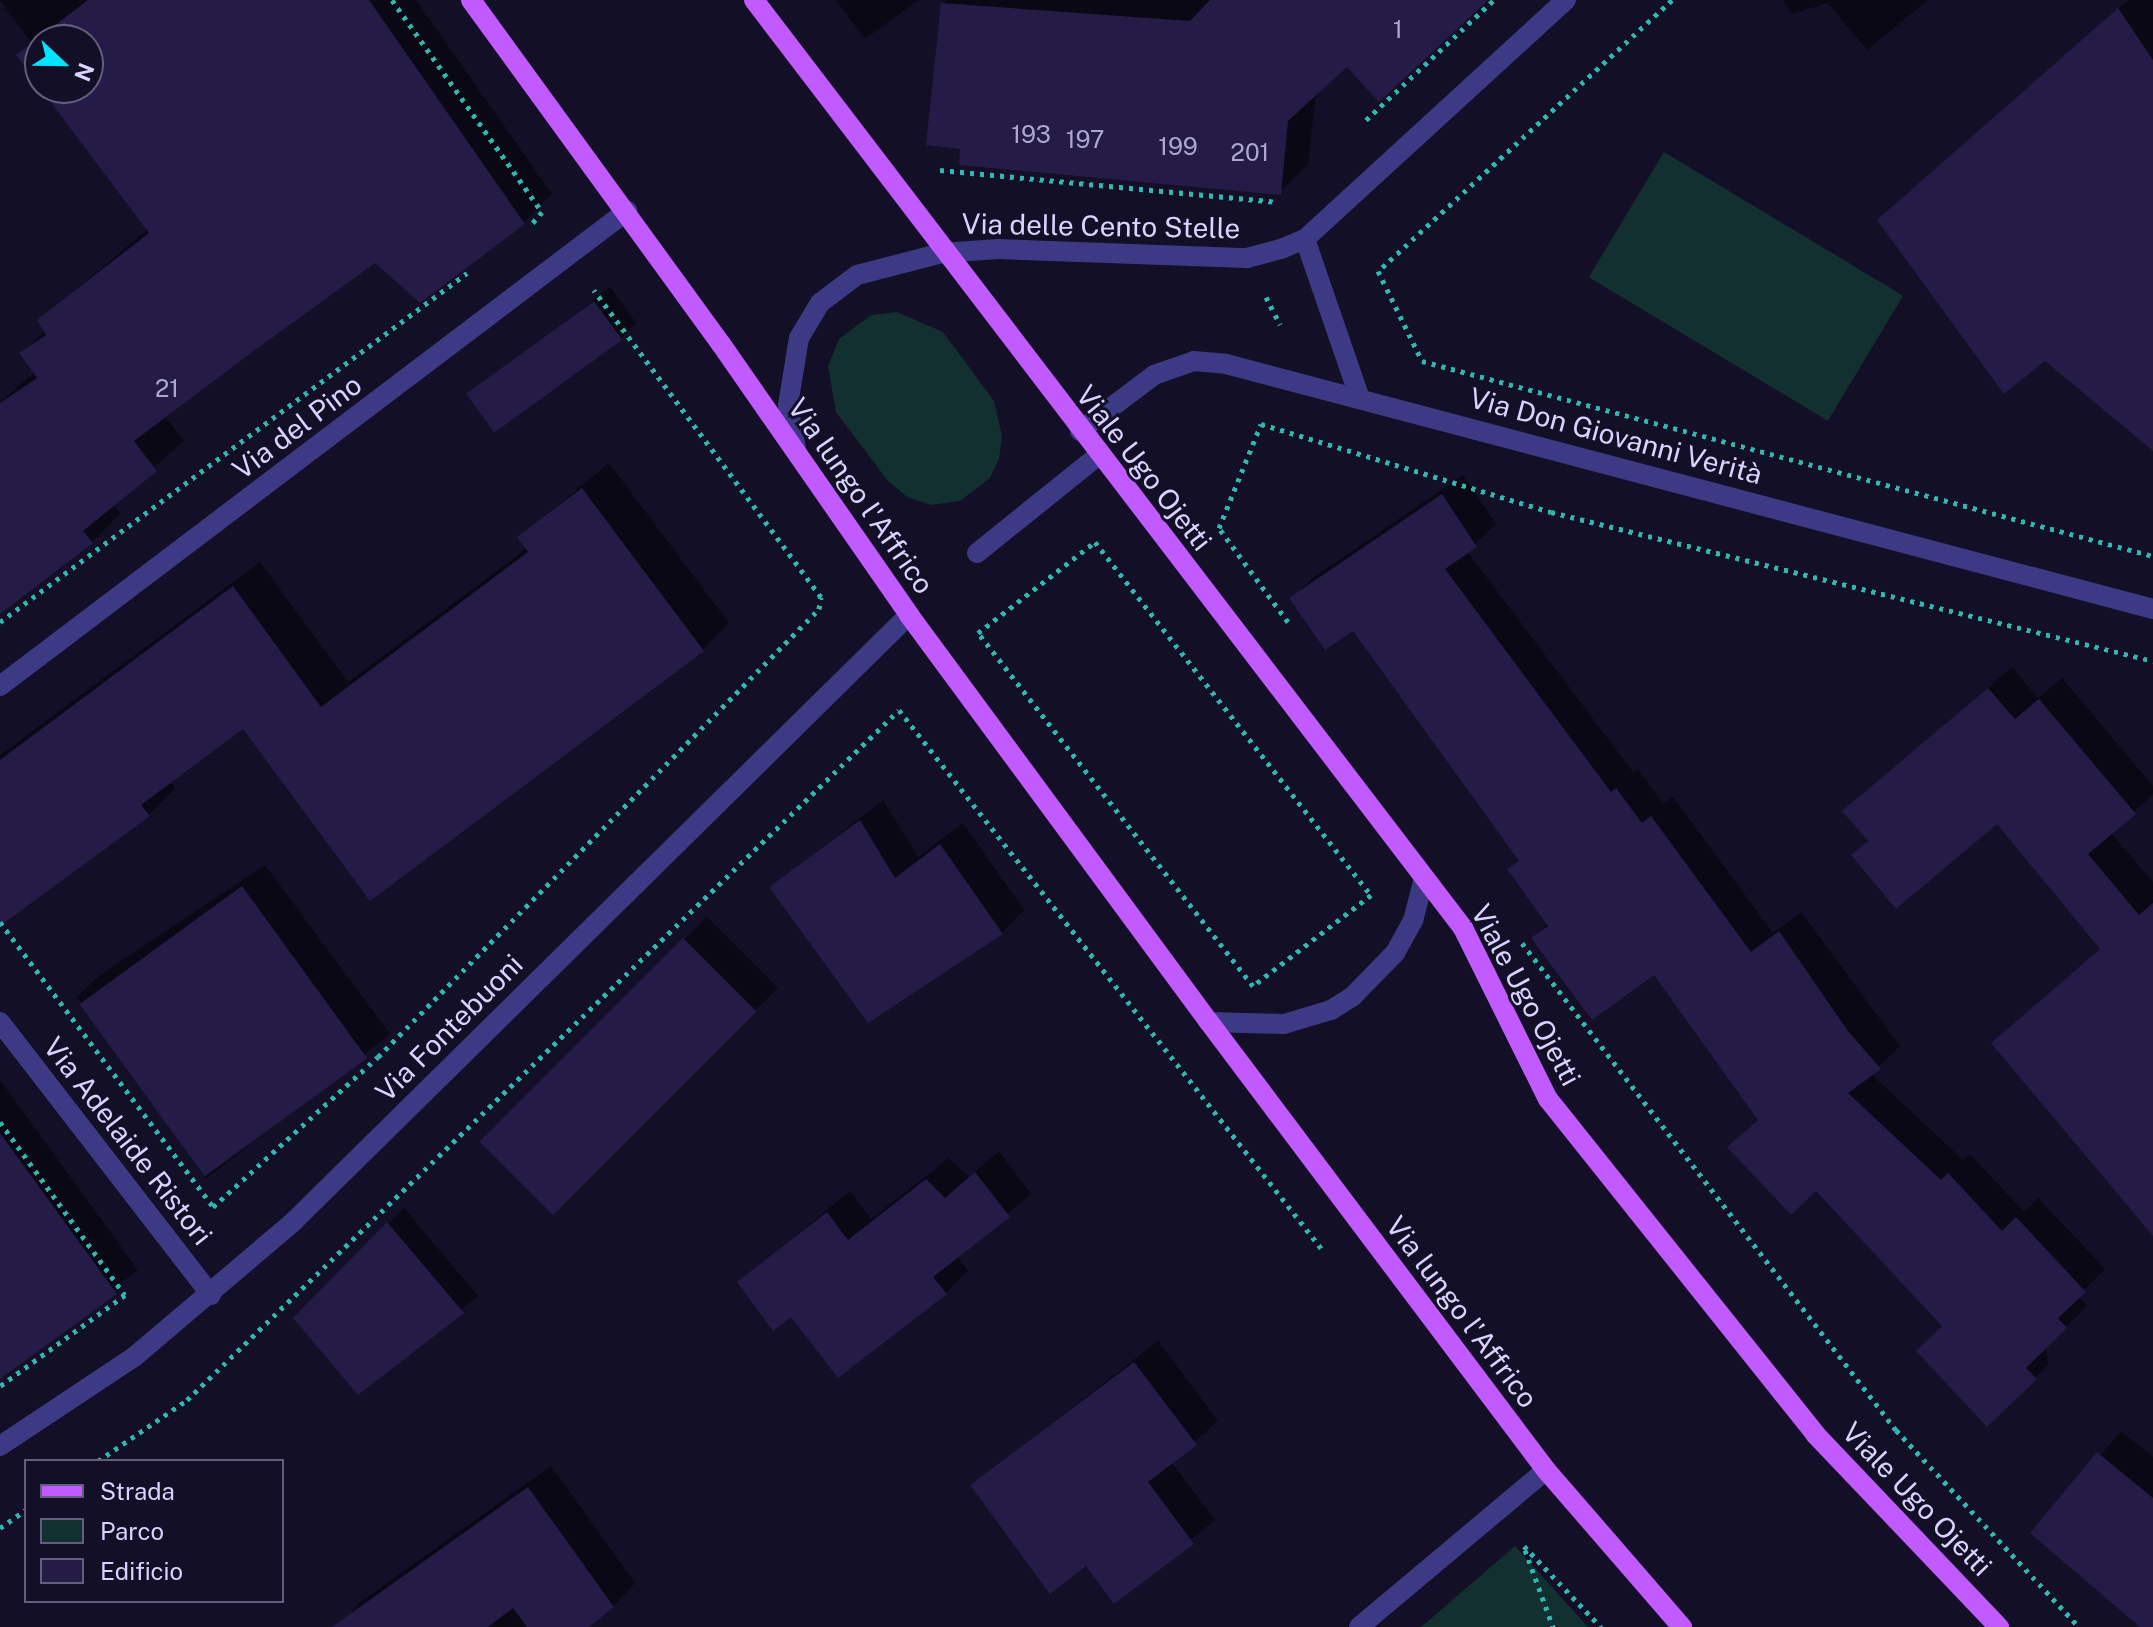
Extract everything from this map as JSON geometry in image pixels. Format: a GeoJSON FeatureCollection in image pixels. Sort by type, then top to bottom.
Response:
{"type":"FeatureCollection","features":[{"type":"Feature","properties":{"kind":"main road","name":"Via lungo l'Affrico"},"geometry":{"type":"LineString","coordinates":[[471,0],[627,211],[909,615],[1209,1022],[1546,1470],[1682,1627]]}},
{"type":"Feature","properties":{"kind":"main road","name":"Viale Ugo Ojetti"},"geometry":{"type":"LineString","coordinates":[[754,0],[942,253],[1463,928],[1548,1099],[1815,1434],[1999,1627]]}},
{"type":"Feature","properties":{"kind":"street","name":"Via delle Cento Stelle"},"geometry":{"type":"LineString","coordinates":[[942,253],[998,249],[1247,258],[1305,239],[1566,0]]}},
{"type":"Feature","properties":{"kind":"street","name":"Via del Pino"},"geometry":{"type":"LineString","coordinates":[[0,686],[627,211]]}},
{"type":"Feature","properties":{"kind":"street"},"geometry":{"type":"LineString","coordinates":[[1305,239],[1359,396]]}},
{"type":"Feature","properties":{"kind":"street","name":"Via lungo l'Affrico"},"geometry":{"type":"LineString","coordinates":[[796,449],[790,372],[799,338],[820,303],[857,275],[942,253]]}},
{"type":"Feature","properties":{"kind":"street","name":"Via Don Giovanni Verità"},"geometry":{"type":"LineString","coordinates":[[1080,431],[1154,375],[1194,361],[1226,364],[1359,396],[2153,609]]}},
{"type":"Feature","properties":{"kind":"street"},"geometry":{"type":"LineString","coordinates":[[977,553],[1099,455]]}},
{"type":"Feature","properties":{"kind":"street","name":"Via Fontebuoni"},"geometry":{"type":"LineString","coordinates":[[0,1446],[134,1357],[211,1295],[292,1223],[909,615]]}},
{"type":"Feature","properties":{"kind":"street"},"geometry":{"type":"LineString","coordinates":[[1209,1022],[1284,1024],[1331,1010],[1353,996],[1395,953],[1413,921],[1424,878]]}},
{"type":"Feature","properties":{"kind":"street","name":"Via Adelaide Ristori"},"geometry":{"type":"LineString","coordinates":[[0,1022],[211,1295]]}},
{"type":"Feature","properties":{"kind":"street"},"geometry":{"type":"LineString","coordinates":[[1359,1627],[1546,1470]]}},
{"type":"Feature","properties":{"kind":"path"},"geometry":{"type":"LineString","coordinates":[[392,0],[542,212],[519,234]]}},
{"type":"Feature","properties":{"kind":"path"},"geometry":{"type":"LineString","coordinates":[[1357,128],[1494,0]]}},
{"type":"Feature","properties":{"kind":"path"},"geometry":{"type":"LineString","coordinates":[[1672,0],[1378,271],[1422,361],[2153,556]]}},
{"type":"Feature","properties":{"kind":"path"},"geometry":{"type":"LineString","coordinates":[[933,169],[1278,202],[1289,191]]}},
{"type":"Feature","properties":{"kind":"path"},"geometry":{"type":"LineString","coordinates":[[0,622],[481,263]]}},
{"type":"Feature","properties":{"kind":"path"},"geometry":{"type":"LineString","coordinates":[[0,922],[213,1207],[389,1046],[819,609],[821,597],[594,290]]}},
{"type":"Feature","properties":{"kind":"path"},"geometry":{"type":"LineString","coordinates":[[1264,292],[1280,325]]}},
{"type":"Feature","properties":{"kind":"path"},"geometry":{"type":"LineString","coordinates":[[1293,628],[1219,528],[1261,424],[1551,512],[2153,661]]}},
{"type":"Feature","properties":{"kind":"path"},"geometry":{"type":"LineString","coordinates":[[1095,542],[1371,895],[1253,986],[978,633],[1095,542]]}},
{"type":"Feature","properties":{"kind":"path"},"geometry":{"type":"LineString","coordinates":[[101,1459],[187,1400],[899,710],[1323,1252]]}},
{"type":"Feature","properties":{"kind":"path"},"geometry":{"type":"LineString","coordinates":[[1512,931],[1896,1430],[2079,1627]]}},
{"type":"Feature","properties":{"kind":"path"},"geometry":{"type":"LineString","coordinates":[[0,1122],[125,1295],[0,1386]]}},
{"type":"Feature","properties":{"kind":"path"},"geometry":{"type":"LineString","coordinates":[[0,1528],[24,1511]]}},
{"type":"Feature","properties":{"kind":"path"},"geometry":{"type":"LineString","coordinates":[[1553,1627],[1523,1545],[1601,1627]]}},
{"type":"Feature","properties":{"kind":"green space"},"geometry":{"type":"Polygon","coordinates":[[[1664,152],[1903,296],[1828,421],[1589,277],[1664,152]]]}},
{"type":"Feature","properties":{"kind":"green space"},"geometry":{"type":"Polygon","coordinates":[[[897,312],[943,332],[994,401],[1002,436],[999,459],[990,478],[960,501],[931,505],[907,497],[888,481],[836,412],[828,366],[839,339],[871,315],[897,312]]]}},
{"type":"Feature","properties":{"kind":"green space"},"geometry":{"type":"Polygon","coordinates":[[[1515,1546],[1588,1627],[1421,1627],[1515,1546]]]}},
{"type":"Feature","properties":{"kind":"building"},"geometry":{"type":"Polygon","coordinates":[[[88,0],[369,0],[525,224],[420,303],[375,263],[251,353],[134,441],[157,471],[83,531],[93,543],[0,614],[0,403],[37,378],[19,353],[46,335],[37,320],[149,233],[52,104],[104,104],[104,24],[57,24],[88,0]]]}},
{"type":"Feature","properties":{"kind":"building"},"geometry":{"type":"Polygon","coordinates":[[[1210,0],[1488,0],[1379,102],[1347,67],[1288,121],[1281,195],[959,165],[960,149],[926,145],[941,3],[1190,21],[1210,0]]]}},
{"type":"Feature","properties":{"kind":"building"},"geometry":{"type":"Polygon","coordinates":[[[2118,8],[2153,60],[2153,451],[2045,361],[2004,394],[1877,220],[2118,8]]]}},
{"type":"Feature","properties":{"kind":"building"},"geometry":{"type":"Polygon","coordinates":[[[24,49],[24,66],[16,55],[24,49]]]}},
{"type":"Feature","properties":{"kind":"building"},"geometry":{"type":"Polygon","coordinates":[[[594,301],[622,340],[494,433],[466,394],[594,301]]]}},
{"type":"Feature","properties":{"kind":"building"},"geometry":{"type":"Polygon","coordinates":[[[582,488],[704,651],[370,901],[243,729],[141,805],[150,816],[0,926],[0,760],[233,586],[321,707],[528,552],[517,537],[582,488]]]}},
{"type":"Feature","properties":{"kind":"building"},"geometry":{"type":"Polygon","coordinates":[[[1442,494],[1477,547],[1445,569],[1611,792],[1616,788],[1642,823],[1651,816],[1751,952],[1779,931],[1848,1031],[1881,1069],[1848,1093],[1941,1180],[1948,1173],[2002,1231],[2016,1217],[2086,1292],[2058,1318],[2067,1328],[2026,1368],[2037,1379],[1987,1427],[1916,1351],[1942,1326],[1816,1191],[1791,1215],[1727,1147],[1758,1120],[1654,975],[1592,1020],[1531,938],[1548,926],[1507,869],[1519,861],[1353,631],[1325,650],[1289,598],[1442,494]]]}},
{"type":"Feature","properties":{"kind":"building"},"geometry":{"type":"Polygon","coordinates":[[[1988,688],[2015,719],[2039,699],[2136,814],[2088,854],[2139,915],[2153,903],[2153,1236],[1991,1043],[2100,949],[1997,824],[1896,909],[1851,855],[1868,841],[1842,811],[1988,688]]]}},
{"type":"Feature","properties":{"kind":"building"},"geometry":{"type":"Polygon","coordinates":[[[860,820],[895,878],[940,844],[1003,934],[868,1023],[769,887],[860,820]]]}},
{"type":"Feature","properties":{"kind":"building"},"geometry":{"type":"Polygon","coordinates":[[[242,886],[367,1058],[205,1176],[79,1004],[242,886]]]}},
{"type":"Feature","properties":{"kind":"building"},"geometry":{"type":"Polygon","coordinates":[[[683,938],[757,1012],[553,1215],[479,1142],[683,938]]]}},
{"type":"Feature","properties":{"kind":"building"},"geometry":{"type":"Polygon","coordinates":[[[0,1133],[117,1294],[0,1379],[0,1133]]]}},
{"type":"Feature","properties":{"kind":"building"},"geometry":{"type":"Polygon","coordinates":[[[975,1172],[1010,1217],[933,1277],[947,1294],[838,1378],[791,1317],[773,1331],[737,1282],[827,1212],[848,1240],[926,1179],[945,1198],[975,1172]]]}},
{"type":"Feature","properties":{"kind":"building"},"geometry":{"type":"Polygon","coordinates":[[[387,1222],[464,1313],[358,1395],[293,1318],[387,1222]]]}},
{"type":"Feature","properties":{"kind":"building"},"geometry":{"type":"Polygon","coordinates":[[[1134,1362],[1197,1445],[1148,1482],[1194,1544],[1114,1604],[1086,1566],[1050,1594],[970,1485],[1134,1362]]]}},
{"type":"Feature","properties":{"kind":"building"},"geometry":{"type":"Polygon","coordinates":[[[2097,1452],[2153,1498],[2153,1627],[2140,1627],[2030,1533],[2097,1452]]]}},
{"type":"Feature","properties":{"kind":"building"},"geometry":{"type":"Polygon","coordinates":[[[528,1487],[614,1607],[589,1627],[527,1627],[513,1608],[488,1627],[332,1627],[528,1487]]]}}]}
